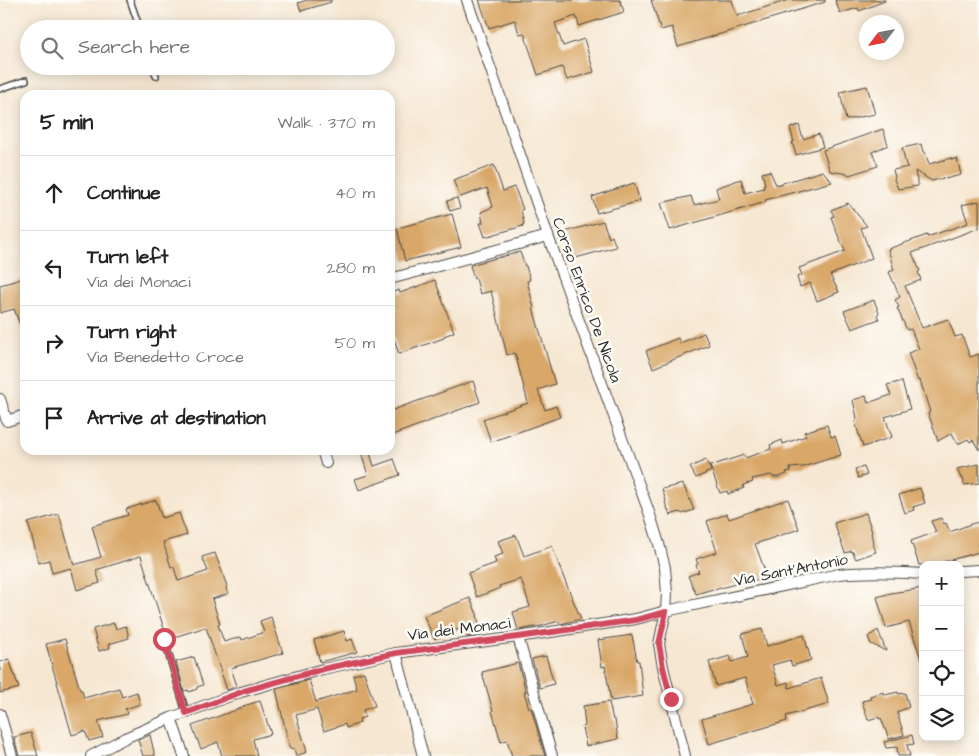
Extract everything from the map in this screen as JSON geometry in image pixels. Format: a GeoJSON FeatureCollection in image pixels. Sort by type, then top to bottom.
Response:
{"type":"FeatureCollection","features":[{"type":"Feature","properties":{"kind":"street","name":"Corso Enrico De Nicola"},"geometry":{"type":"LineString","coordinates":[[467,0],[548,236],[659,544],[665,568],[667,593],[666,612],[659,644],[685,756]]}},
{"type":"Feature","properties":{"kind":"street"},"geometry":{"type":"LineString","coordinates":[[395,277],[548,236]]}},
{"type":"Feature","properties":{"kind":"street"},"geometry":{"type":"LineString","coordinates":[[0,398],[7,421],[20,417]]}},
{"type":"Feature","properties":{"kind":"street"},"geometry":{"type":"LineString","coordinates":[[324,455],[326,463]]}},
{"type":"Feature","properties":{"kind":"street"},"geometry":{"type":"LineString","coordinates":[[964,572],[979,570]]}},
{"type":"Feature","properties":{"kind":"street","name":"Via Sant'Antonio"},"geometry":{"type":"LineString","coordinates":[[666,612],[839,574],[855,572],[919,574]]}},
{"type":"Feature","properties":{"kind":"street","name":"Via dei Monaci"},"geometry":{"type":"LineString","coordinates":[[92,756],[125,738],[171,718],[244,691],[323,669],[396,653],[636,620],[666,612]]}},
{"type":"Feature","properties":{"kind":"street"},"geometry":{"type":"LineString","coordinates":[[518,637],[552,756]]}},
{"type":"Feature","properties":{"kind":"street"},"geometry":{"type":"LineString","coordinates":[[396,653],[423,756]]}},
{"type":"Feature","properties":{"kind":"street"},"geometry":{"type":"LineString","coordinates":[[0,714],[12,756]]}},
{"type":"Feature","properties":{"kind":"street"},"geometry":{"type":"LineString","coordinates":[[171,718],[184,756]]}},
{"type":"Feature","properties":{"kind":"street"},"geometry":{"type":"LineString","coordinates":[[0,735],[6,756]]}},
{"type":"Feature","properties":{"kind":"lane"},"geometry":{"type":"LineString","coordinates":[[130,0],[137,20]]}},
{"type":"Feature","properties":{"kind":"lane"},"geometry":{"type":"LineString","coordinates":[[0,88],[26,80]]}},
{"type":"Feature","properties":{"kind":"lane"},"geometry":{"type":"LineString","coordinates":[[164,639],[186,713]]}},
{"type":"Feature","properties":{"kind":"building"},"geometry":{"type":"Polygon","coordinates":[[[307,0],[331,0],[331,2],[301,11],[298,3],[307,0]]]}},
{"type":"Feature","properties":{"kind":"building"},"geometry":{"type":"Polygon","coordinates":[[[479,0],[620,0],[624,12],[579,26],[576,16],[555,23],[563,46],[584,39],[594,72],[567,80],[562,67],[538,75],[524,33],[519,34],[515,20],[489,28],[479,0]]]}},
{"type":"Feature","properties":{"kind":"building"},"geometry":{"type":"Polygon","coordinates":[[[651,0],[732,0],[737,16],[789,0],[825,0],[825,2],[678,47],[672,27],[661,30],[651,0]]]}},
{"type":"Feature","properties":{"kind":"building"},"geometry":{"type":"Polygon","coordinates":[[[835,0],[885,1],[859,11],[858,8],[840,13],[835,0]]]}},
{"type":"Feature","properties":{"kind":"building"},"geometry":{"type":"Polygon","coordinates":[[[867,86],[875,114],[846,120],[840,92],[867,86]]]}},
{"type":"Feature","properties":{"kind":"building"},"geometry":{"type":"Polygon","coordinates":[[[799,125],[803,139],[819,134],[823,147],[796,155],[790,128],[799,125]]]}},
{"type":"Feature","properties":{"kind":"building"},"geometry":{"type":"Polygon","coordinates":[[[883,129],[888,145],[872,152],[878,166],[849,175],[830,171],[823,150],[883,129]]]}},
{"type":"Feature","properties":{"kind":"building"},"geometry":{"type":"Polygon","coordinates":[[[921,144],[929,164],[957,158],[961,175],[932,181],[915,171],[918,186],[898,189],[893,170],[908,167],[902,148],[921,144]]]}},
{"type":"Feature","properties":{"kind":"building"},"geometry":{"type":"Polygon","coordinates":[[[494,165],[503,191],[514,187],[523,209],[521,210],[524,224],[523,226],[485,237],[480,223],[483,223],[481,212],[493,207],[487,188],[460,197],[453,180],[494,165]]]}},
{"type":"Feature","properties":{"kind":"building"},"geometry":{"type":"Polygon","coordinates":[[[770,171],[776,185],[823,171],[832,182],[765,200],[766,202],[670,230],[661,203],[691,196],[694,205],[719,199],[716,188],[741,179],[745,193],[764,188],[763,185],[765,184],[762,173],[770,171]]]}},
{"type":"Feature","properties":{"kind":"building"},"geometry":{"type":"Polygon","coordinates":[[[634,183],[640,201],[597,213],[592,197],[634,183]]]}},
{"type":"Feature","properties":{"kind":"building"},"geometry":{"type":"Polygon","coordinates":[[[457,198],[460,208],[450,211],[447,201],[457,198]]]}},
{"type":"Feature","properties":{"kind":"building"},"geometry":{"type":"Polygon","coordinates":[[[979,201],[979,228],[912,253],[920,271],[918,272],[921,280],[905,286],[922,328],[948,319],[955,337],[962,335],[970,357],[979,354],[979,450],[973,440],[970,442],[968,439],[958,444],[952,433],[938,441],[928,413],[930,412],[920,380],[918,381],[908,353],[919,349],[911,329],[907,330],[897,308],[899,307],[895,300],[900,297],[889,272],[894,270],[888,249],[968,223],[962,205],[979,201]]]}},
{"type":"Feature","properties":{"kind":"building"},"geometry":{"type":"Polygon","coordinates":[[[848,203],[867,226],[861,228],[872,258],[830,275],[839,292],[817,301],[810,283],[800,287],[797,277],[802,275],[799,268],[845,251],[831,217],[834,216],[831,210],[848,203]]]}},
{"type":"Feature","properties":{"kind":"building"},"geometry":{"type":"Polygon","coordinates":[[[452,214],[461,247],[405,261],[397,228],[452,214]]]}},
{"type":"Feature","properties":{"kind":"building"},"geometry":{"type":"Polygon","coordinates":[[[603,221],[609,238],[612,236],[616,247],[568,260],[564,251],[570,249],[565,232],[603,221]]]}},
{"type":"Feature","properties":{"kind":"building"},"geometry":{"type":"Polygon","coordinates":[[[520,252],[530,280],[527,281],[533,308],[555,384],[538,390],[545,410],[556,406],[560,417],[491,442],[483,419],[528,403],[515,353],[507,355],[491,291],[480,294],[470,265],[520,252]]]}},
{"type":"Feature","properties":{"kind":"building"},"geometry":{"type":"Polygon","coordinates":[[[20,279],[20,325],[14,309],[0,313],[0,285],[20,279]]]}},
{"type":"Feature","properties":{"kind":"building"},"geometry":{"type":"Polygon","coordinates":[[[435,280],[454,332],[444,336],[444,338],[399,354],[395,342],[395,291],[399,290],[400,293],[435,280]]]}},
{"type":"Feature","properties":{"kind":"building"},"geometry":{"type":"Polygon","coordinates":[[[874,300],[879,313],[877,315],[879,319],[852,329],[844,311],[874,300]]]}},
{"type":"Feature","properties":{"kind":"building"},"geometry":{"type":"Polygon","coordinates":[[[704,333],[709,345],[653,368],[646,351],[678,338],[680,343],[704,333]]]}},
{"type":"Feature","properties":{"kind":"building"},"geometry":{"type":"Polygon","coordinates":[[[473,381],[480,402],[395,434],[395,409],[473,381]]]}},
{"type":"Feature","properties":{"kind":"building"},"geometry":{"type":"Polygon","coordinates":[[[902,382],[910,409],[885,417],[892,437],[863,447],[854,419],[857,418],[853,400],[866,396],[868,403],[891,395],[887,385],[902,382]]]}},
{"type":"Feature","properties":{"kind":"building"},"geometry":{"type":"Polygon","coordinates":[[[827,425],[831,437],[835,436],[841,455],[803,467],[790,468],[791,471],[779,477],[771,475],[752,479],[753,482],[743,485],[744,488],[728,494],[727,491],[720,493],[710,466],[744,455],[745,458],[771,449],[770,445],[782,440],[783,444],[806,436],[804,432],[827,425]]]}},
{"type":"Feature","properties":{"kind":"building"},"geometry":{"type":"Polygon","coordinates":[[[362,455],[371,455],[374,466],[394,459],[400,475],[359,490],[355,479],[368,475],[362,455]]]}},
{"type":"Feature","properties":{"kind":"building"},"geometry":{"type":"Polygon","coordinates":[[[706,460],[711,471],[696,478],[690,467],[706,460]]]}},
{"type":"Feature","properties":{"kind":"building"},"geometry":{"type":"Polygon","coordinates":[[[979,464],[979,483],[964,485],[963,478],[961,478],[957,469],[979,464]]]}},
{"type":"Feature","properties":{"kind":"building"},"geometry":{"type":"Polygon","coordinates":[[[864,467],[867,475],[858,478],[855,469],[864,467]]]}},
{"type":"Feature","properties":{"kind":"building"},"geometry":{"type":"Polygon","coordinates":[[[683,484],[694,510],[670,515],[662,489],[683,484]]]}},
{"type":"Feature","properties":{"kind":"building"},"geometry":{"type":"Polygon","coordinates":[[[920,488],[925,503],[913,507],[914,510],[905,513],[899,495],[920,488]]]}},
{"type":"Feature","properties":{"kind":"building"},"geometry":{"type":"Polygon","coordinates":[[[788,499],[799,529],[755,544],[767,576],[750,582],[742,582],[696,594],[688,576],[699,572],[696,559],[717,552],[707,521],[727,514],[729,519],[788,499]]]}},
{"type":"Feature","properties":{"kind":"building"},"geometry":{"type":"Polygon","coordinates":[[[156,500],[162,518],[179,513],[187,535],[163,542],[171,567],[174,567],[178,581],[208,571],[202,557],[215,553],[228,594],[212,599],[224,642],[241,637],[242,640],[264,632],[260,621],[271,617],[283,653],[231,668],[237,686],[227,690],[206,627],[168,639],[141,556],[96,570],[100,583],[77,590],[71,568],[52,573],[49,560],[39,563],[28,523],[59,514],[74,565],[101,557],[92,526],[128,515],[126,509],[156,500]]]}},
{"type":"Feature","properties":{"kind":"building"},"geometry":{"type":"Polygon","coordinates":[[[866,513],[876,552],[856,559],[852,551],[845,553],[834,523],[866,513]]]}},
{"type":"Feature","properties":{"kind":"building"},"geometry":{"type":"Polygon","coordinates":[[[941,518],[944,524],[946,523],[950,532],[979,522],[979,552],[947,561],[919,561],[919,565],[911,541],[936,532],[931,521],[941,518]]]}},
{"type":"Feature","properties":{"kind":"building"},"geometry":{"type":"Polygon","coordinates":[[[516,535],[524,556],[552,546],[581,619],[560,624],[559,621],[518,630],[513,612],[530,607],[521,579],[499,586],[500,588],[477,597],[468,573],[496,563],[494,557],[503,554],[498,541],[516,535]]]}},
{"type":"Feature","properties":{"kind":"building"},"geometry":{"type":"Polygon","coordinates":[[[919,589],[919,653],[909,622],[886,628],[877,597],[919,589]]]}},
{"type":"Feature","properties":{"kind":"building"},"geometry":{"type":"Polygon","coordinates":[[[470,598],[477,614],[481,635],[467,637],[464,627],[434,639],[424,616],[470,598]]]}},
{"type":"Feature","properties":{"kind":"building"},"geometry":{"type":"Polygon","coordinates":[[[114,623],[116,629],[126,626],[129,638],[109,644],[110,648],[99,651],[93,629],[114,623]]]}},
{"type":"Feature","properties":{"kind":"building"},"geometry":{"type":"Polygon","coordinates":[[[762,629],[767,646],[804,635],[811,660],[792,666],[790,660],[772,665],[778,685],[788,682],[789,688],[821,678],[829,704],[786,716],[787,721],[709,744],[702,719],[753,704],[745,678],[716,686],[709,662],[730,656],[732,662],[748,657],[742,634],[762,629]]]}},
{"type":"Feature","properties":{"kind":"building"},"geometry":{"type":"Polygon","coordinates":[[[878,630],[886,651],[871,644],[868,637],[878,630]]]}},
{"type":"Feature","properties":{"kind":"building"},"geometry":{"type":"Polygon","coordinates":[[[344,631],[347,641],[352,639],[357,652],[320,662],[314,640],[344,631]]]}},
{"type":"Feature","properties":{"kind":"building"},"geometry":{"type":"Polygon","coordinates":[[[632,635],[637,661],[639,661],[643,696],[611,701],[605,666],[602,667],[598,640],[632,635]]]}},
{"type":"Feature","properties":{"kind":"building"},"geometry":{"type":"Polygon","coordinates":[[[65,639],[84,698],[119,688],[122,697],[137,692],[140,704],[125,709],[127,714],[98,721],[103,737],[89,741],[85,731],[72,735],[46,644],[65,639]]]}},
{"type":"Feature","properties":{"kind":"building"},"geometry":{"type":"Polygon","coordinates":[[[546,656],[554,684],[540,688],[532,659],[546,656]]]}},
{"type":"Feature","properties":{"kind":"building"},"geometry":{"type":"Polygon","coordinates":[[[194,657],[203,685],[189,692],[188,690],[184,691],[176,662],[194,657]]]}},
{"type":"Feature","properties":{"kind":"building"},"geometry":{"type":"Polygon","coordinates":[[[9,659],[19,688],[0,693],[0,662],[9,659]]]}},
{"type":"Feature","properties":{"kind":"building"},"geometry":{"type":"Polygon","coordinates":[[[518,663],[526,692],[524,692],[529,708],[531,708],[545,756],[512,756],[507,740],[501,742],[492,711],[482,672],[518,663]]]}},
{"type":"Feature","properties":{"kind":"building"},"geometry":{"type":"Polygon","coordinates":[[[364,672],[375,706],[363,710],[365,717],[359,719],[360,723],[346,728],[345,724],[324,731],[317,709],[296,715],[307,752],[296,756],[294,748],[290,749],[276,689],[309,680],[316,702],[357,689],[353,675],[364,672]]]}},
{"type":"Feature","properties":{"kind":"building"},"geometry":{"type":"Polygon","coordinates":[[[884,692],[885,695],[898,692],[899,694],[905,693],[909,707],[897,712],[904,735],[889,739],[881,718],[868,720],[862,701],[871,699],[870,696],[884,692]]]}},
{"type":"Feature","properties":{"kind":"building"},"geometry":{"type":"Polygon","coordinates":[[[260,701],[271,734],[253,739],[257,756],[222,756],[218,742],[201,749],[192,726],[260,701]]]}},
{"type":"Feature","properties":{"kind":"building"},"geometry":{"type":"Polygon","coordinates":[[[609,702],[613,720],[615,720],[618,739],[586,746],[582,727],[585,726],[583,706],[609,702]]]}},
{"type":"Feature","properties":{"kind":"building"},"geometry":{"type":"Polygon","coordinates":[[[31,733],[38,756],[19,756],[14,737],[31,733]]]}},
{"type":"Feature","properties":{"kind":"building"},"geometry":{"type":"Polygon","coordinates":[[[150,735],[155,756],[143,756],[138,740],[150,735]]]}},
{"type":"Feature","properties":{"kind":"building"},"geometry":{"type":"Polygon","coordinates":[[[912,735],[914,744],[907,745],[910,756],[898,756],[897,747],[886,748],[884,742],[912,735]]]}},
{"type":"Feature","properties":{"kind":"route"},"geometry":{"type":"LineString","coordinates":[[164,639],[186,713],[244,691],[323,669],[396,653],[636,620],[666,612],[659,644],[671,699]]}}]}
